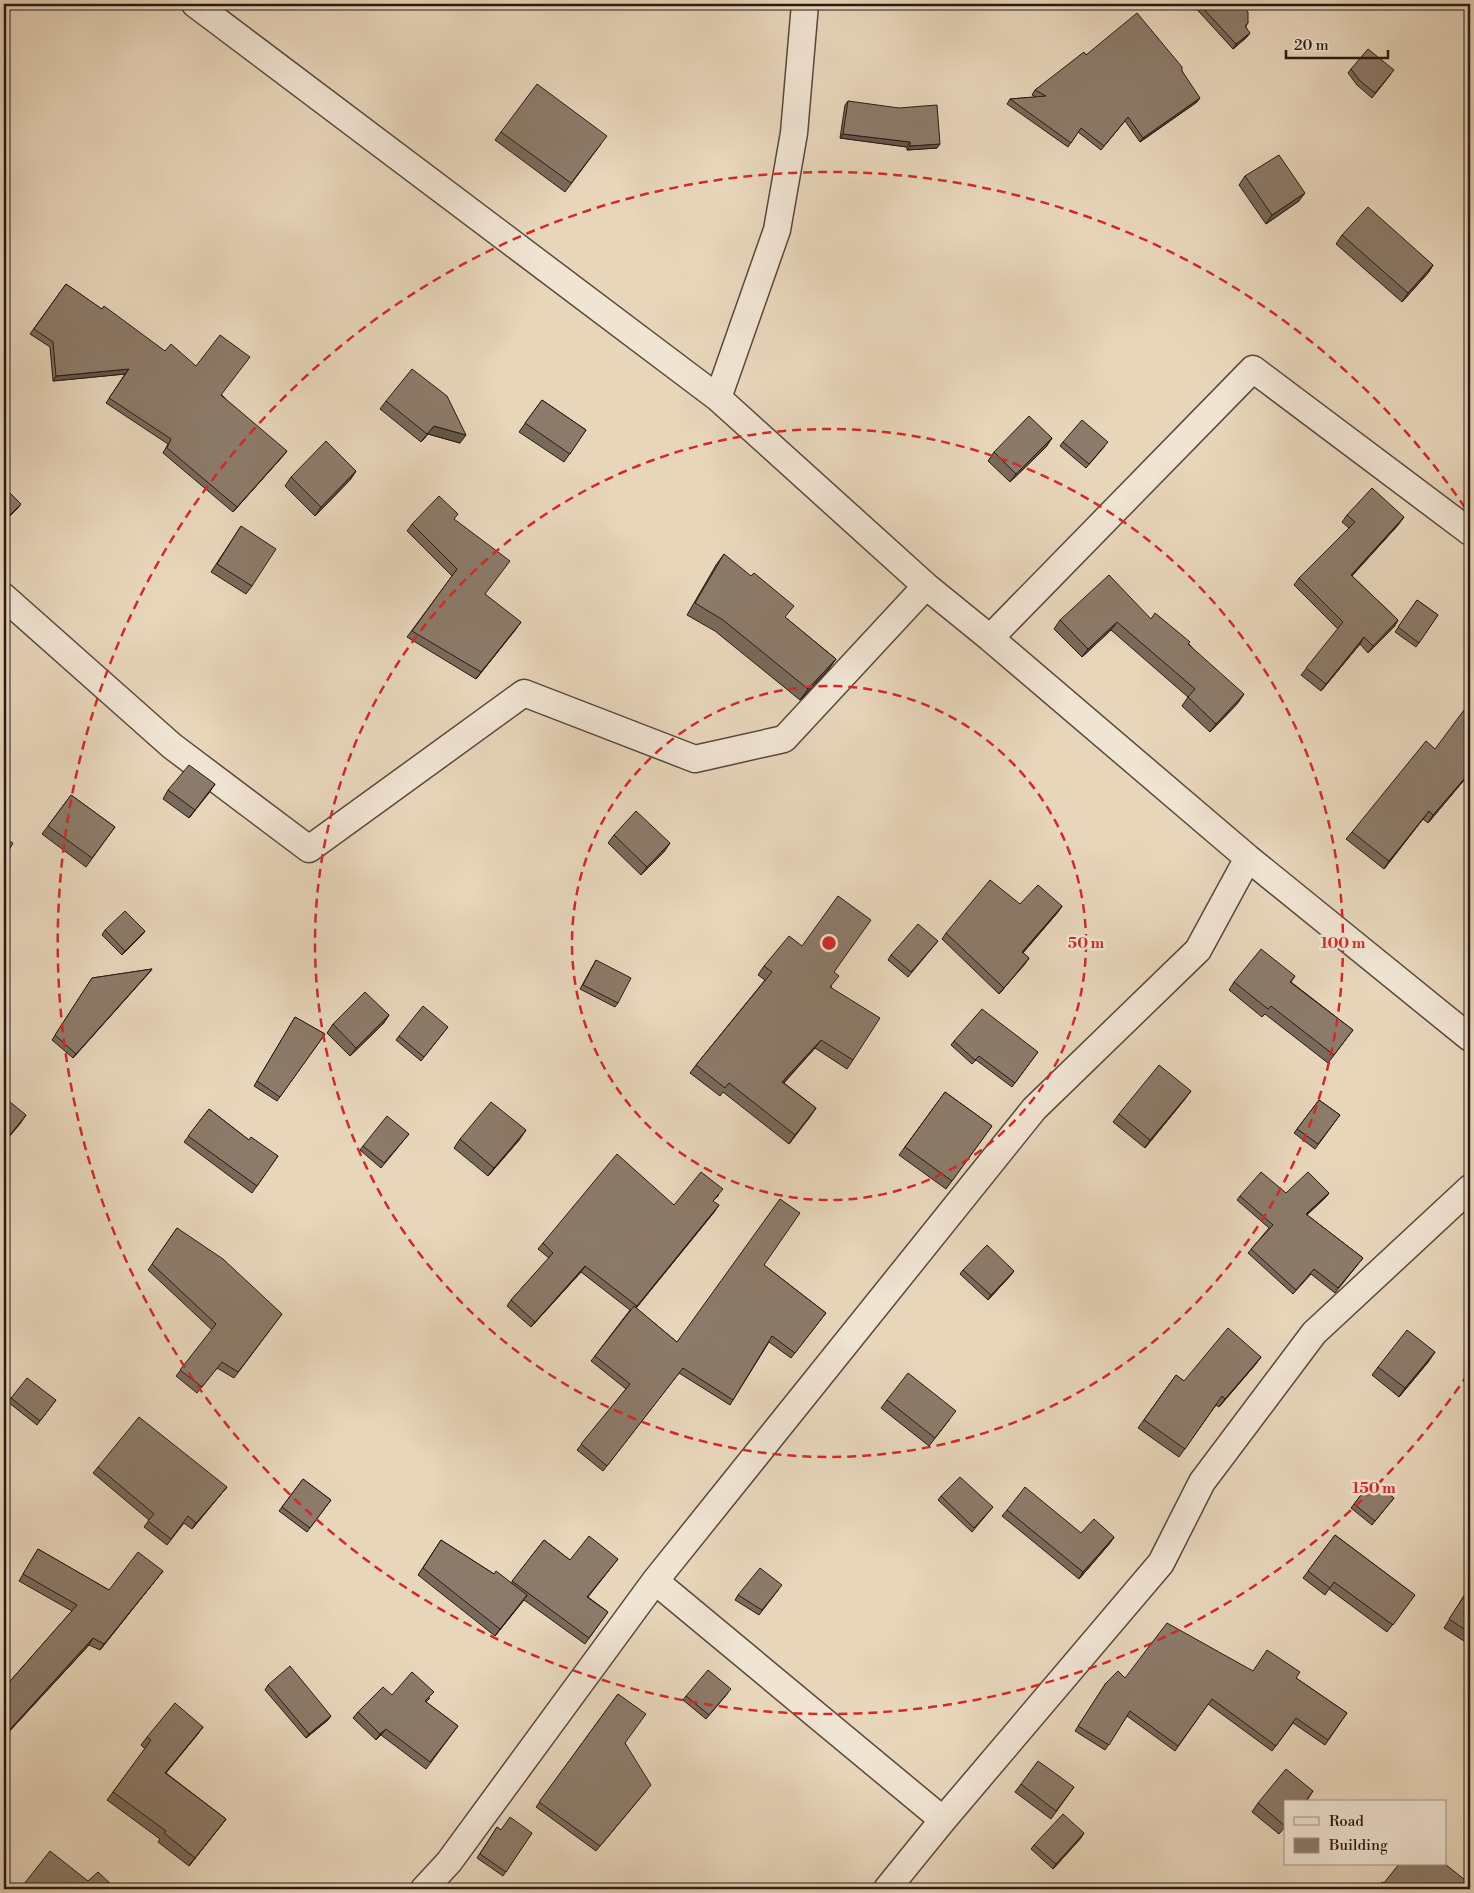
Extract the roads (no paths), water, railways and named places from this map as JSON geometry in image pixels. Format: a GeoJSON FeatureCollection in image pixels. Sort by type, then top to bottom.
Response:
{"type":"FeatureCollection","features":[{"type":"Feature","properties":{"kind":"street"},"geometry":{"type":"LineString","coordinates":[[195,4],[718,398],[926,586],[990,638],[1248,858],[1470,1038]]}},
{"type":"Feature","properties":{"kind":"street"},"geometry":{"type":"LineString","coordinates":[[718,398],[777,230],[794,133],[805,4]]}},
{"type":"Feature","properties":{"kind":"street"},"geometry":{"type":"LineString","coordinates":[[990,638],[1253,369],[1470,532]]}},
{"type":"Feature","properties":{"kind":"street"},"geometry":{"type":"LineString","coordinates":[[4,597],[172,746],[309,850],[524,694],[694,759],[784,739],[926,586]]}},
{"type":"Feature","properties":{"kind":"street"},"geometry":{"type":"LineString","coordinates":[[424,1889],[449,1862],[655,1581],[1034,1109],[1198,950],[1248,858]]}},
{"type":"Feature","properties":{"kind":"street"},"geometry":{"type":"LineString","coordinates":[[887,1889],[1161,1562],[1202,1482],[1314,1333],[1470,1188]]}},
{"type":"Feature","properties":{"kind":"street"},"geometry":{"type":"LineString","coordinates":[[655,1581],[943,1820]]}}]}
